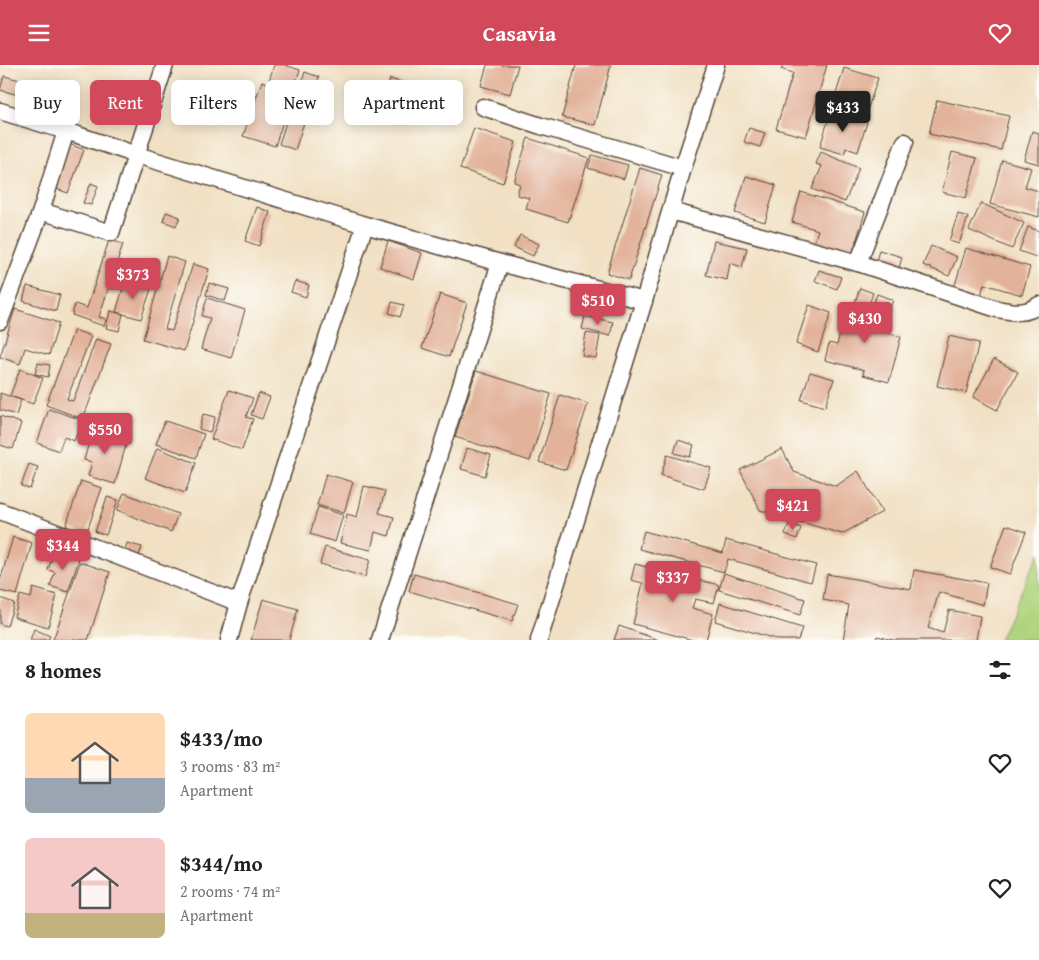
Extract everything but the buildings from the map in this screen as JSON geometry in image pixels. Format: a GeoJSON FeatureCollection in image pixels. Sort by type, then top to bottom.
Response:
{"type":"FeatureCollection","features":[{"type":"Feature","properties":{"kind":"street"},"geometry":{"type":"LineString","coordinates":[[41,211],[111,233],[165,65]]}},
{"type":"Feature","properties":{"kind":"street"},"geometry":{"type":"LineString","coordinates":[[538,640],[716,65]]}},
{"type":"Feature","properties":{"kind":"street"},"geometry":{"type":"LineString","coordinates":[[483,107],[683,168]]}},
{"type":"Feature","properties":{"kind":"street"},"geometry":{"type":"LineString","coordinates":[[0,111],[365,225],[644,301]]}},
{"type":"Feature","properties":{"kind":"street"},"geometry":{"type":"LineString","coordinates":[[0,319],[41,211],[66,131]]}},
{"type":"Feature","properties":{"kind":"street"},"geometry":{"type":"LineString","coordinates":[[858,263],[905,142]]}},
{"type":"Feature","properties":{"kind":"street"},"geometry":{"type":"LineString","coordinates":[[671,211],[858,263],[997,309],[1017,312],[1030,311],[1039,305]]}},
{"type":"Feature","properties":{"kind":"street"},"geometry":{"type":"LineString","coordinates":[[229,640],[239,603],[365,225]]}},
{"type":"Feature","properties":{"kind":"street"},"geometry":{"type":"LineString","coordinates":[[380,640],[500,263]]}},
{"type":"Feature","properties":{"kind":"street"},"geometry":{"type":"LineString","coordinates":[[0,511],[239,603]]}},
{"type":"Feature","properties":{"kind":"green space"},"geometry":{"type":"Polygon","coordinates":[[[1039,553],[1039,640],[999,640],[1038,555],[1039,553]]]}}]}
